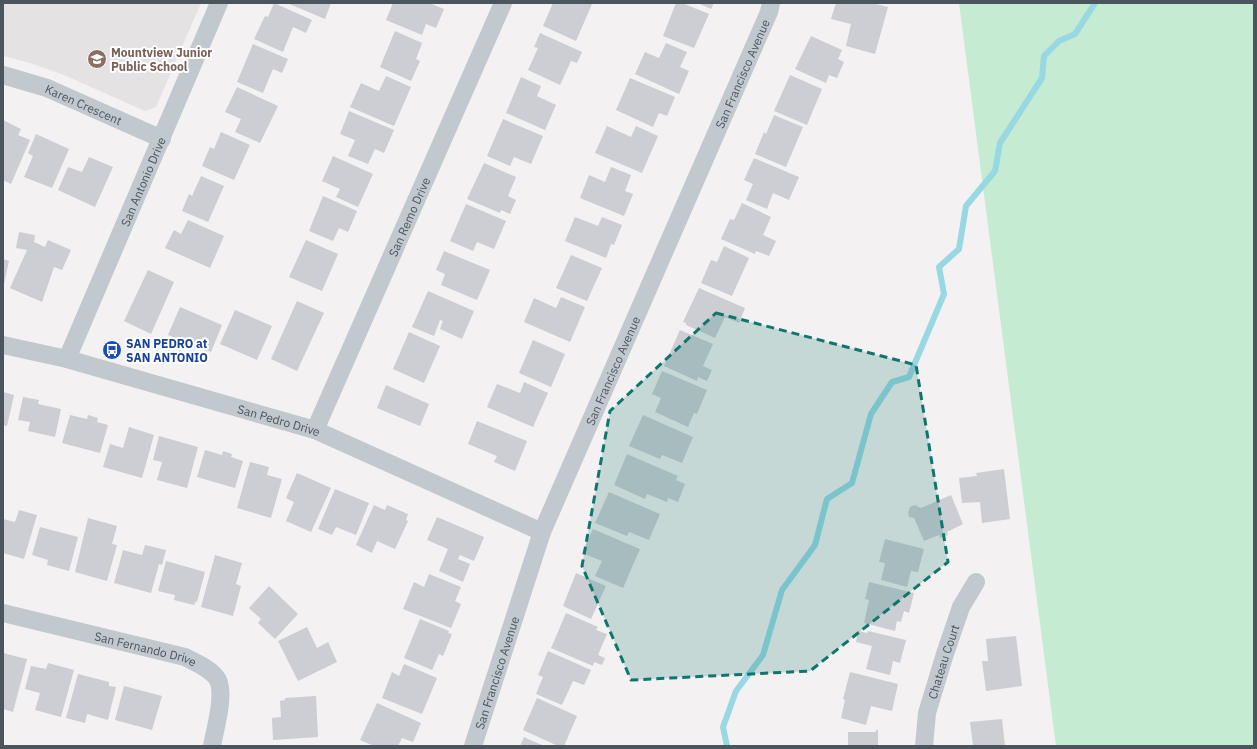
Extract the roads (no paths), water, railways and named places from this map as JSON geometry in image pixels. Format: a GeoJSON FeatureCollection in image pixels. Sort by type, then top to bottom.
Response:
{"type":"FeatureCollection","features":[{"type":"Feature","properties":{"kind":"street","name":"San Antonio Drive"},"geometry":{"type":"LineString","coordinates":[[67,359],[219,3]]}},
{"type":"Feature","properties":{"kind":"street","name":"San Remo Drive"},"geometry":{"type":"LineString","coordinates":[[315,430],[503,3]]}},
{"type":"Feature","properties":{"kind":"street","name":"San Francisco Avenue"},"geometry":{"type":"LineString","coordinates":[[473,746],[542,532],[771,3]]}},
{"type":"Feature","properties":{"kind":"street","name":"Karen Crescent"},"geometry":{"type":"LineString","coordinates":[[3,74],[47,88],[162,139]]}},
{"type":"Feature","properties":{"kind":"street","name":"San Pedro Drive"},"geometry":{"type":"LineString","coordinates":[[3,345],[67,359],[315,430],[542,532]]}},
{"type":"Feature","properties":{"kind":"street","name":"Chateau Court"},"geometry":{"type":"LineString","coordinates":[[924,746],[927,713],[944,657],[961,606],[976,582]]}},
{"type":"Feature","properties":{"kind":"street","name":"San Fernando Drive"},"geometry":{"type":"LineString","coordinates":[[3,613],[185,658],[203,666],[218,680],[221,692],[212,746]]}},
{"type":"Feature","properties":{"kind":"waterway"},"geometry":{"type":"LineString","coordinates":[[727,746],[723,727],[736,691],[763,655],[782,590],[815,545],[827,499],[852,483],[871,414],[892,382],[909,377],[944,294],[939,267],[959,249],[966,206],[995,171],[1000,143],[1042,78],[1044,56],[1059,41],[1075,34],[1095,3]]}},
{"type":"Feature","properties":{"kind":"place","name":"Mountview Junior Public School"},"geometry":{"type":"Point","coordinates":[97,59]}},
{"type":"Feature","properties":{"kind":"place","name":"SAN PEDRO at SAN ANTONIO"},"geometry":{"type":"Point","coordinates":[112,350]}}]}
